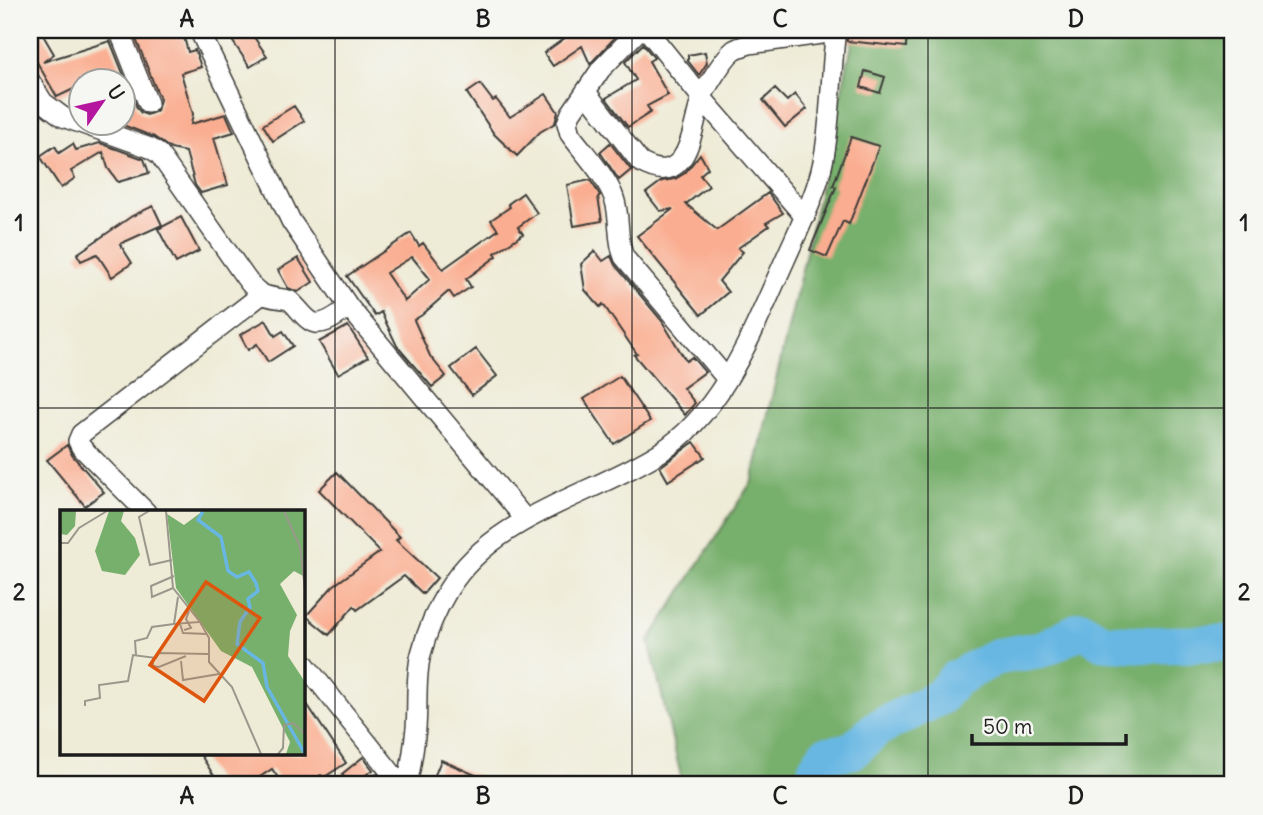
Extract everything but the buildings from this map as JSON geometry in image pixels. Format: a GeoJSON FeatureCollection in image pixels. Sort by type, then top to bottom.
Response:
{"type":"FeatureCollection","features":[{"type":"Feature","properties":{"kind":"street"},"geometry":{"type":"LineString","coordinates":[[119,30],[148,103]]}},
{"type":"Feature","properties":{"kind":"street"},"geometry":{"type":"LineString","coordinates":[[199,30],[291,221],[349,307],[526,520]]}},
{"type":"Feature","properties":{"kind":"street"},"geometry":{"type":"LineString","coordinates":[[639,30],[601,69],[571,113],[567,123],[569,134],[610,188],[617,208],[619,245],[624,257],[726,378]]}},
{"type":"Feature","properties":{"kind":"street"},"geometry":{"type":"LineString","coordinates":[[647,30],[805,218]]}},
{"type":"Feature","properties":{"kind":"street"},"geometry":{"type":"LineString","coordinates":[[404,781],[416,729],[420,656],[432,619],[449,588],[477,554],[526,520],[669,446],[697,422],[726,378],[764,310],[805,218],[823,165],[836,31],[737,48],[729,55],[702,98],[693,137],[683,158],[671,167],[649,168],[640,162],[586,92]]}},
{"type":"Feature","properties":{"kind":"street"},"geometry":{"type":"LineString","coordinates":[[30,81],[43,102],[63,117],[150,148],[159,154],[261,295],[270,299],[289,300],[315,323],[333,318],[349,307]]}},
{"type":"Feature","properties":{"kind":"street"},"geometry":{"type":"LineString","coordinates":[[144,510],[81,447],[78,441],[81,434],[261,295]]}},
{"type":"Feature","properties":{"kind":"street"},"geometry":{"type":"LineString","coordinates":[[304,663],[404,781]]}},
{"type":"Feature","properties":{"kind":"street"},"geometry":{"type":"LineString","coordinates":[[375,785],[404,781]]}},
{"type":"Feature","properties":{"kind":"green space"},"geometry":{"type":"Polygon","coordinates":[[[855,30],[1233,30],[1233,785],[683,785],[649,641],[752,481],[855,30]]]}},
{"type":"Feature","properties":{"kind":"waterway"},"geometry":{"type":"LineString","coordinates":[[816,785],[816,769],[825,755],[852,751],[876,729],[940,697],[955,679],[996,657],[1043,649],[1082,629],[1103,642],[1153,645],[1233,643]]}}]}
